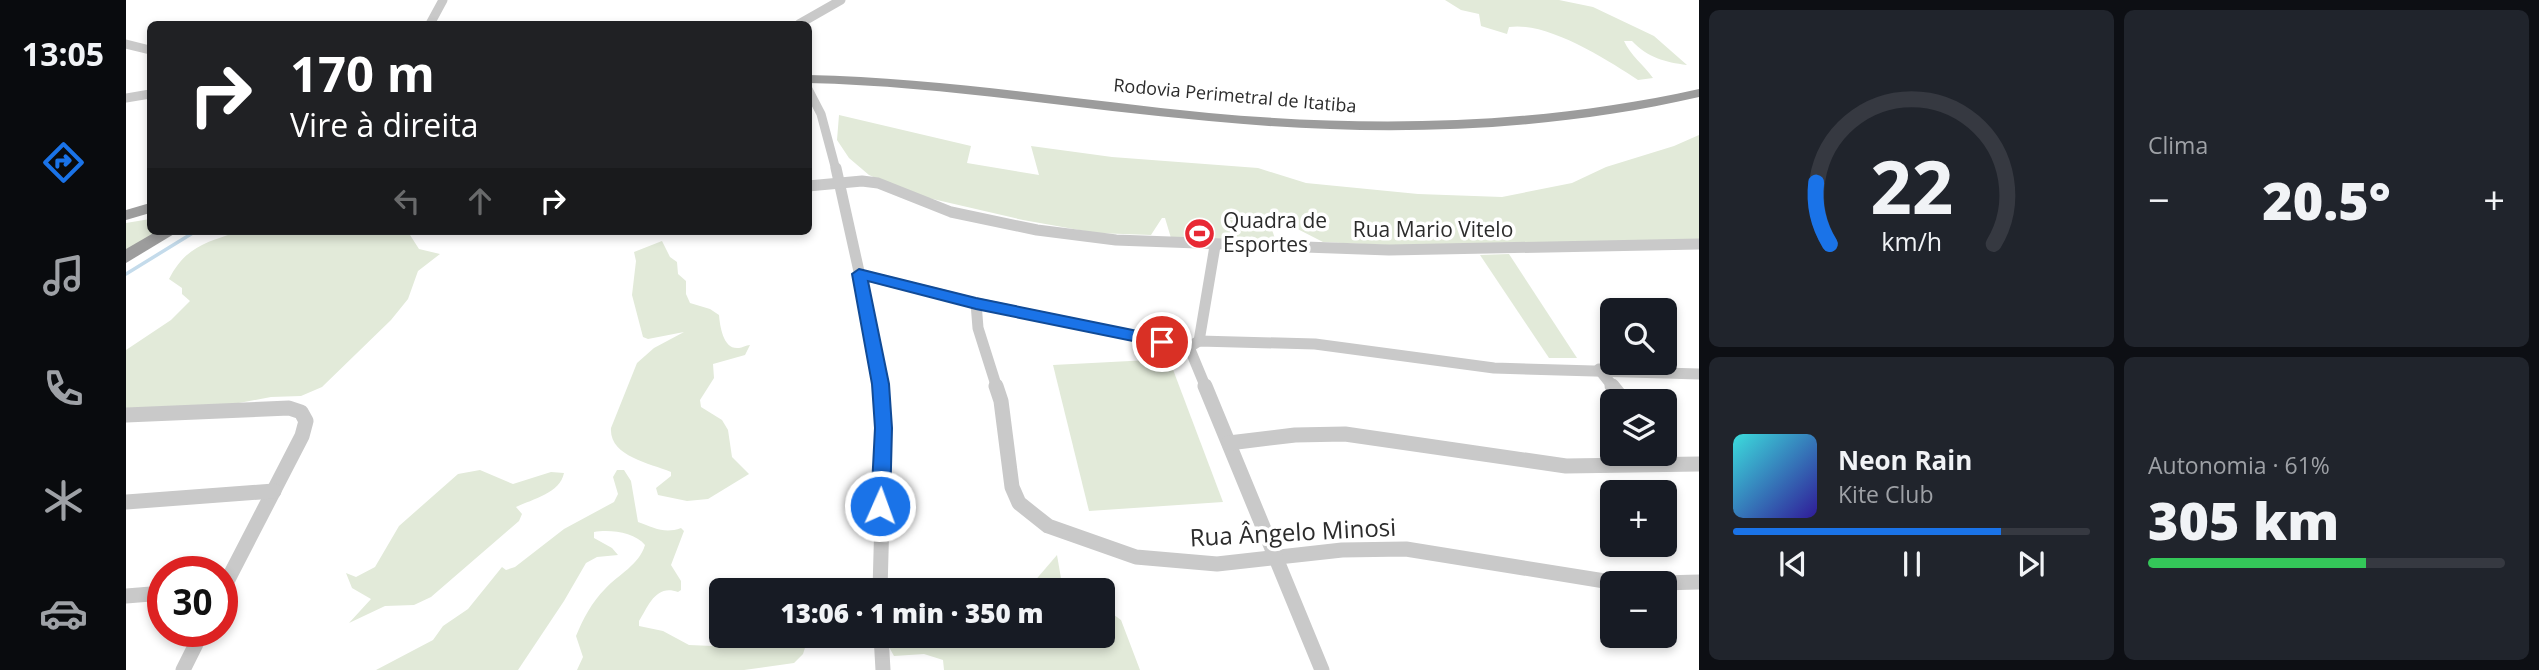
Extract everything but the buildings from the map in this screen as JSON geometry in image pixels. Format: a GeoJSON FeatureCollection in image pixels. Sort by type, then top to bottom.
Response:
{"type":"FeatureCollection","features":[{"type":"Feature","properties":{"kind":"highway","name":"Rodovia Perimetral de Itatiba"},"geometry":{"type":"LineString","coordinates":[[812,80],[1270,130],[1349,134],[1440,134],[1527,129],[1640,115],[1699,102]]}},
{"type":"Feature","properties":{"kind":"highway","name":"Rodovia Perimetral de Itatiba"},"geometry":{"type":"LineString","coordinates":[[812,87],[831,83],[895,81],[1207,117],[1345,126],[1511,122],[1624,109],[1699,93]]}},
{"type":"Feature","properties":{"kind":"highway"},"geometry":{"type":"LineString","coordinates":[[126,206],[147,202]]}},
{"type":"Feature","properties":{"kind":"highway"},"geometry":{"type":"LineString","coordinates":[[126,217],[147,212]]}},
{"type":"Feature","properties":{"kind":"highway"},"geometry":{"type":"LineString","coordinates":[[126,257],[163,235]]}},
{"type":"Feature","properties":{"kind":"street"},"geometry":{"type":"LineString","coordinates":[[432,21],[443,0]]}},
{"type":"Feature","properties":{"kind":"street"},"geometry":{"type":"LineString","coordinates":[[804,21],[841,0]]}},
{"type":"Feature","properties":{"kind":"street"},"geometry":{"type":"LineString","coordinates":[[126,44],[147,49]]}},
{"type":"Feature","properties":{"kind":"street"},"geometry":{"type":"LineString","coordinates":[[126,98],[147,94]]}},
{"type":"Feature","properties":{"kind":"street"},"geometry":{"type":"LineString","coordinates":[[812,95],[819,106],[839,183],[880,384],[884,428],[879,578]]}},
{"type":"Feature","properties":{"kind":"street","name":"Rua Mario Vitelo"},"geometry":{"type":"LineString","coordinates":[[812,186],[878,183],[951,212],[1037,230],[1116,240],[1215,246],[1489,250],[1699,244]]}},
{"type":"Feature","properties":{"kind":"street"},"geometry":{"type":"LineString","coordinates":[[1215,246],[1194,344],[1228,443],[1322,670]]}},
{"type":"Feature","properties":{"kind":"street"},"geometry":{"type":"LineString","coordinates":[[859,274],[976,303],[1194,344],[1315,344],[1494,368],[1699,374]]}},
{"type":"Feature","properties":{"kind":"street","name":"Rua Ângelo Minosi"},"geometry":{"type":"LineString","coordinates":[[976,303],[978,328],[1001,401],[1012,487],[1019,503],[1035,519],[1078,538],[1136,557],[1217,564],[1342,550],[1406,549],[1600,580]]}},
{"type":"Feature","properties":{"kind":"street"},"geometry":{"type":"LineString","coordinates":[[1599,369],[1615,389]]}},
{"type":"Feature","properties":{"kind":"street"},"geometry":{"type":"LineString","coordinates":[[126,415],[289,408],[301,412],[306,421],[302,436],[238,560]]}},
{"type":"Feature","properties":{"kind":"street"},"geometry":{"type":"LineString","coordinates":[[1228,443],[1296,436],[1358,434],[1444,445],[1525,462],[1571,467],[1600,464]]}},
{"type":"Feature","properties":{"kind":"street"},"geometry":{"type":"LineString","coordinates":[[1677,459],[1699,464]]}},
{"type":"Feature","properties":{"kind":"street"},"geometry":{"type":"LineString","coordinates":[[126,502],[274,491]]}},
{"type":"Feature","properties":{"kind":"street"},"geometry":{"type":"LineString","coordinates":[[1677,583],[1699,582]]}},
{"type":"Feature","properties":{"kind":"street"},"geometry":{"type":"LineString","coordinates":[[126,596],[147,594]]}},
{"type":"Feature","properties":{"kind":"street"},"geometry":{"type":"LineString","coordinates":[[183,670],[194,647]]}},
{"type":"Feature","properties":{"kind":"street"},"geometry":{"type":"LineString","coordinates":[[882,648],[883,670]]}},
{"type":"Feature","properties":{"kind":"green space"},"geometry":{"type":"Polygon","coordinates":[[[1445,0],[1559,0],[1593,7],[1654,36],[1687,65],[1657,58],[1644,52],[1632,41],[1624,41],[1653,78],[1638,80],[1594,53],[1559,36],[1524,27],[1509,27],[1507,34],[1481,26],[1479,14],[1461,10],[1445,0]]]}},
{"type":"Feature","properties":{"kind":"green space"},"geometry":{"type":"Polygon","coordinates":[[[839,115],[971,146],[967,163],[1039,175],[1031,146],[1112,157],[1258,168],[1306,183],[1418,194],[1502,197],[1572,183],[1606,167],[1674,146],[1699,135],[1699,239],[1426,247],[1323,242],[1276,218],[1225,219],[1233,239],[1171,238],[1165,218],[1162,218],[1151,235],[1096,233],[1023,220],[911,194],[869,175],[849,158],[837,140],[839,115]]]}},
{"type":"Feature","properties":{"kind":"green space"},"geometry":{"type":"Polygon","coordinates":[[[147,220],[147,235],[158,235],[126,253],[126,223],[147,220]]]}},
{"type":"Feature","properties":{"kind":"green space"},"geometry":{"type":"Polygon","coordinates":[[[1230,220],[1269,220],[1275,239],[1236,238],[1230,220]]]}},
{"type":"Feature","properties":{"kind":"green space"},"geometry":{"type":"Polygon","coordinates":[[[228,235],[410,235],[419,249],[440,254],[418,271],[408,299],[391,320],[322,387],[301,396],[271,397],[223,406],[126,413],[126,350],[171,320],[190,301],[182,294],[182,288],[169,279],[190,252],[228,235]]]}},
{"type":"Feature","properties":{"kind":"green space"},"geometry":{"type":"Polygon","coordinates":[[[662,241],[670,257],[677,262],[678,274],[686,281],[686,294],[690,303],[710,309],[719,315],[723,336],[729,345],[739,348],[750,345],[745,355],[713,364],[714,378],[700,400],[701,407],[722,420],[728,430],[732,457],[749,474],[708,499],[687,501],[658,495],[656,488],[671,476],[671,472],[623,452],[612,438],[611,428],[637,363],[654,348],[684,332],[648,339],[643,337],[632,295],[636,261],[634,252],[662,241]]]}},
{"type":"Feature","properties":{"kind":"green space"},"geometry":{"type":"Polygon","coordinates":[[[1509,254],[1577,358],[1549,358],[1480,255],[1509,254]]]}},
{"type":"Feature","properties":{"kind":"green space"},"geometry":{"type":"Polygon","coordinates":[[[1169,359],[1223,502],[1089,511],[1053,365],[1169,359]]]}},
{"type":"Feature","properties":{"kind":"green space"},"geometry":{"type":"Polygon","coordinates":[[[480,470],[513,484],[551,472],[564,473],[552,490],[516,507],[522,514],[519,521],[431,597],[414,605],[385,606],[349,623],[371,599],[352,588],[346,573],[356,577],[375,567],[399,526],[458,474],[480,470]]]}},
{"type":"Feature","properties":{"kind":"green space"},"geometry":{"type":"Polygon","coordinates":[[[617,470],[624,470],[631,481],[638,522],[660,530],[681,528],[684,531],[671,565],[681,581],[681,590],[664,591],[654,597],[639,621],[639,626],[663,631],[689,645],[709,646],[709,648],[805,648],[803,654],[794,663],[744,670],[577,670],[583,657],[576,636],[585,617],[600,594],[628,569],[645,545],[628,534],[607,531],[594,532],[594,538],[612,548],[618,555],[597,557],[586,563],[518,670],[376,670],[433,640],[443,626],[468,609],[502,567],[506,570],[515,567],[564,529],[614,502],[618,494],[613,477],[617,470]]]}},
{"type":"Feature","properties":{"kind":"green space"},"geometry":{"type":"Polygon","coordinates":[[[1057,555],[1061,578],[1037,578],[1057,555]]]}},
{"type":"Feature","properties":{"kind":"green space"},"geometry":{"type":"Polygon","coordinates":[[[1115,616],[1121,620],[1140,670],[944,670],[943,660],[924,654],[894,656],[890,648],[1115,648],[1115,616]]]}},
{"type":"Feature","properties":{"kind":"waterway"},"geometry":{"type":"LineString","coordinates":[[126,274],[189,235]]}},
{"type":"Feature","properties":{"kind":"place","name":"Quadra de Esportes"},"geometry":{"type":"Point","coordinates":[1200,233]}},
{"type":"Feature","properties":{"kind":"route"},"geometry":{"type":"LineString","coordinates":[[880,506],[884,428],[880,384],[859,274],[976,303],[1162,342]]}}]}
